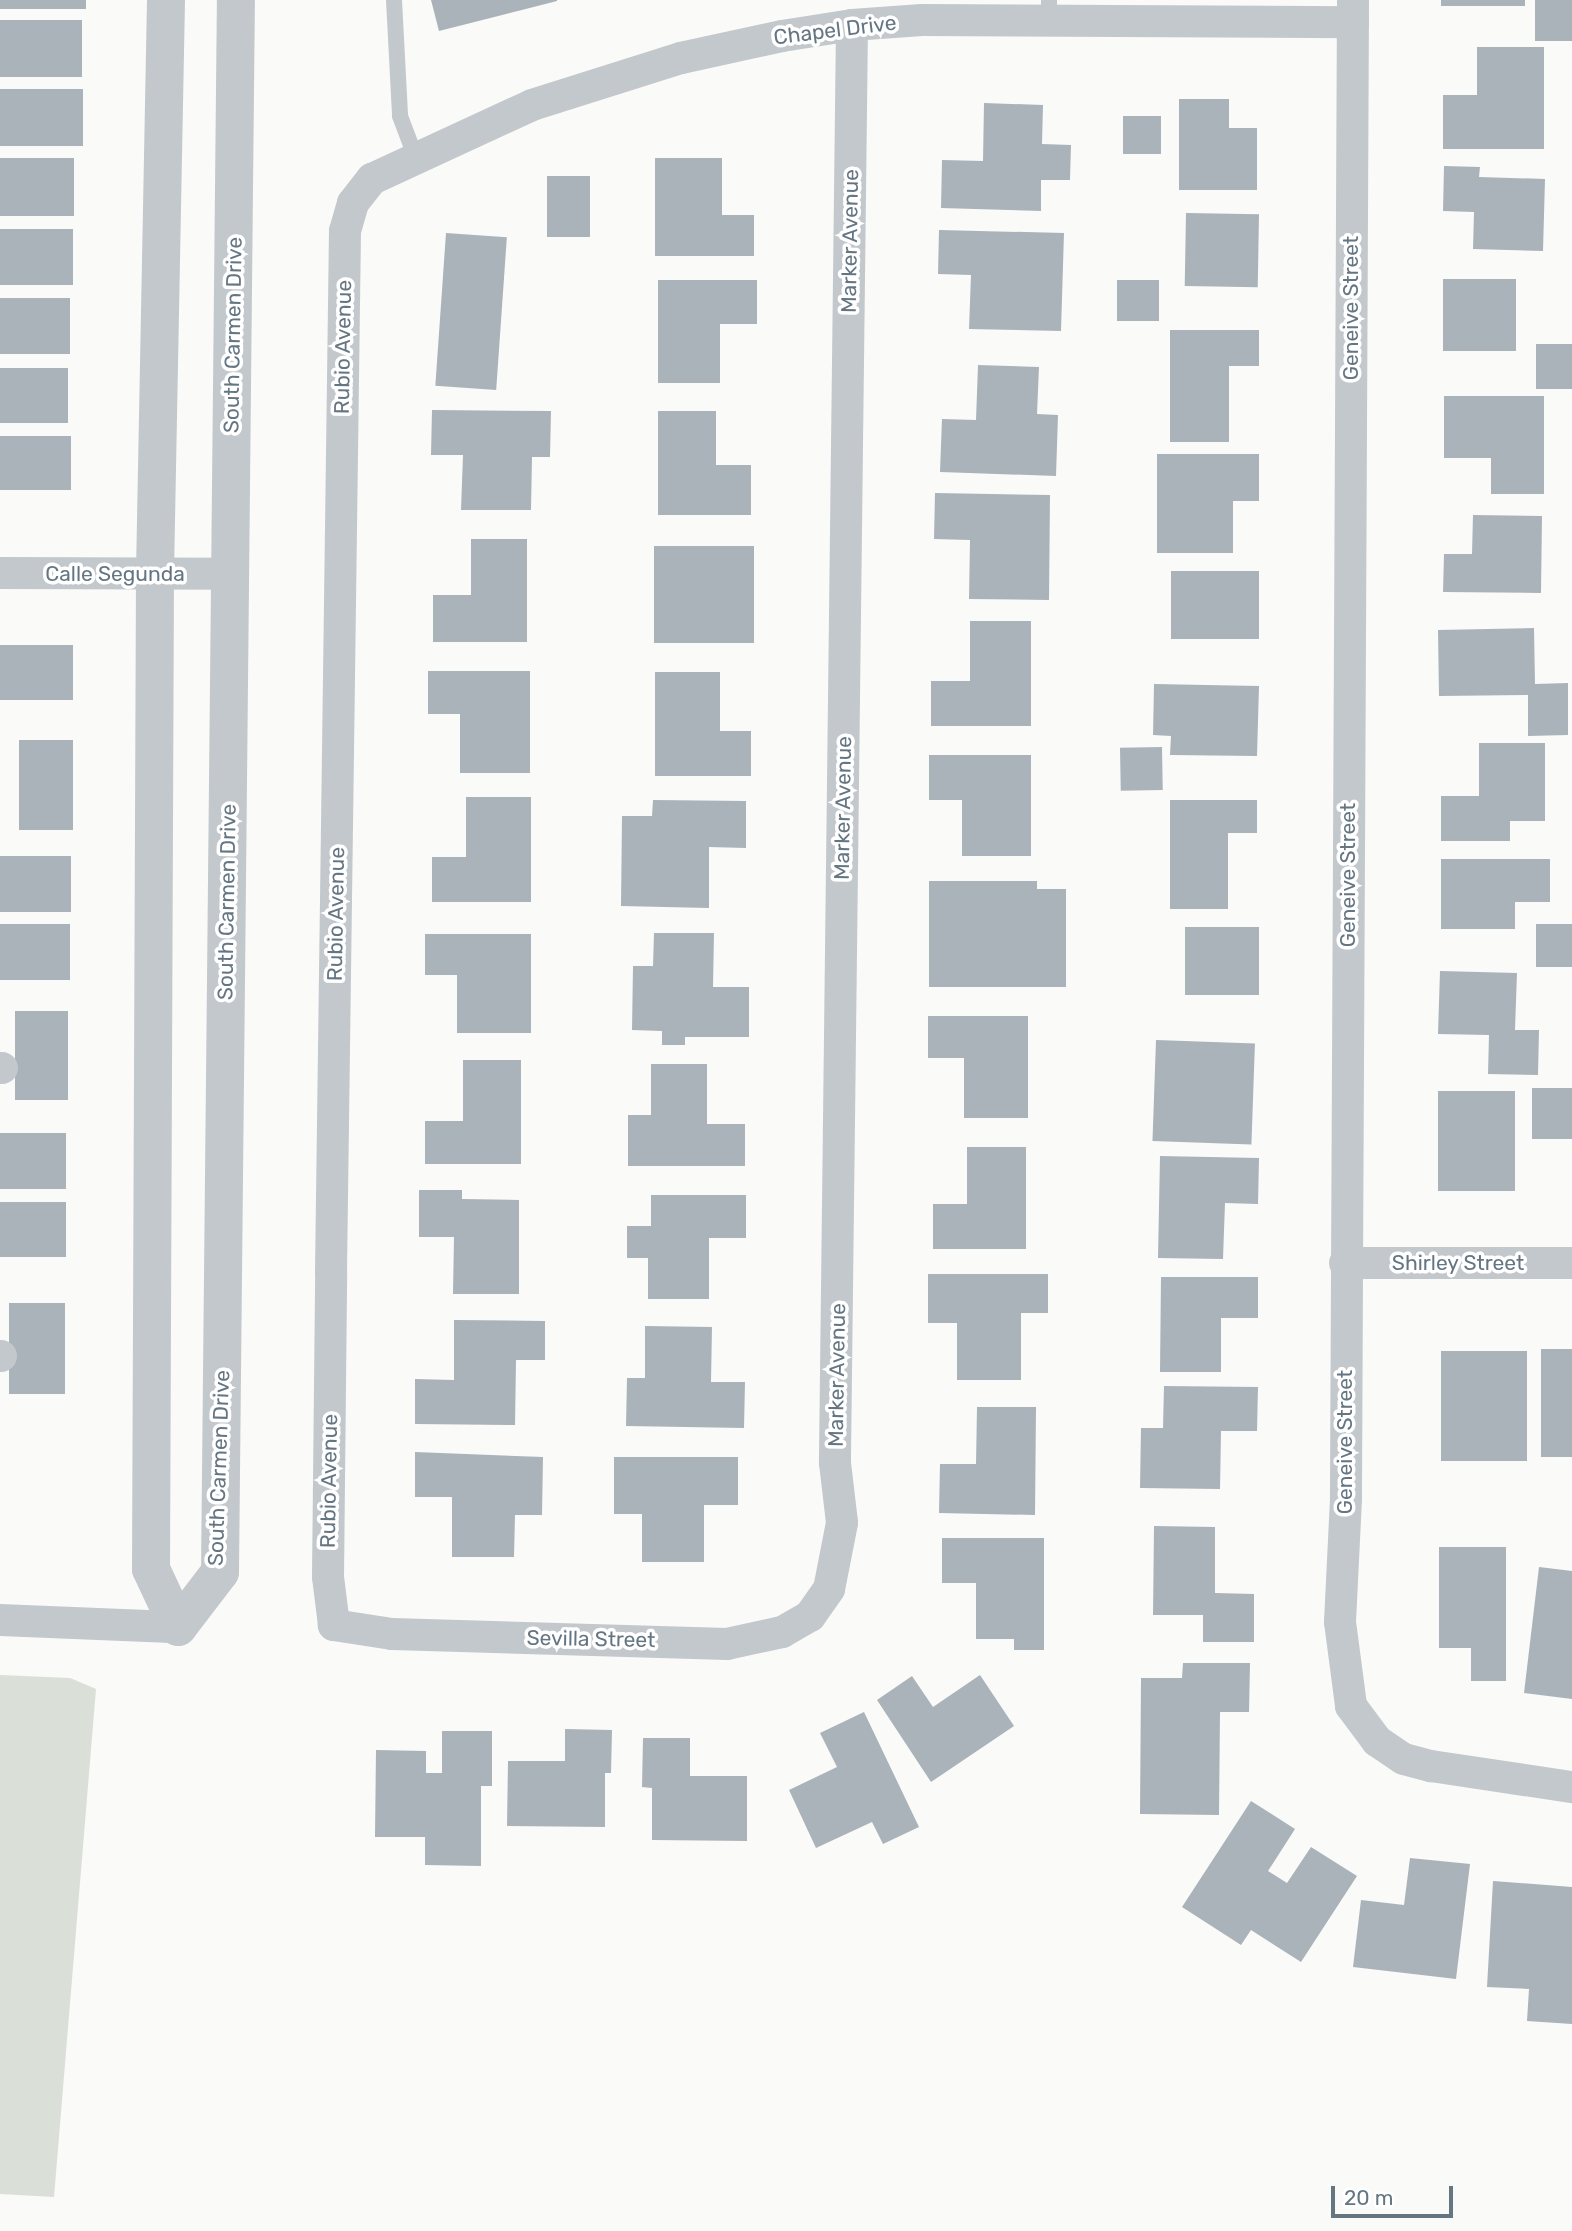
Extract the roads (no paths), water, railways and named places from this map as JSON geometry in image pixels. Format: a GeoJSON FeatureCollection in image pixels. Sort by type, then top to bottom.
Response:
{"type":"FeatureCollection","features":[{"type":"Feature","properties":{"kind":"street"},"geometry":{"type":"LineString","coordinates":[[0,1620],[178,1627],[151,1569],[155,574],[166,0]]}},
{"type":"Feature","properties":{"kind":"street","name":"South Carmen Drive"},"geometry":{"type":"LineString","coordinates":[[178,1627],[220,1572],[236,0]]}},
{"type":"Feature","properties":{"kind":"street","name":"Chapel Drive"},"geometry":{"type":"LineString","coordinates":[[352,203],[372,179],[415,156],[533,105],[681,58],[852,25],[1049,9],[1353,11]]}},
{"type":"Feature","properties":{"kind":"street","name":"Geneive Street"},"geometry":{"type":"LineString","coordinates":[[1353,11],[1345,1263],[1346,1499],[1340,1622],[1351,1706],[1377,1741],[1404,1759],[1431,1766],[1572,1787]]}},
{"type":"Feature","properties":{"kind":"street","name":"Marker Avenue"},"geometry":{"type":"LineString","coordinates":[[829,1589],[842,1523],[835,1463],[852,25]]}},
{"type":"Feature","properties":{"kind":"street","name":"Rubio Avenue"},"geometry":{"type":"LineString","coordinates":[[334,1625],[328,1563],[334,1009],[345,231],[352,203]]}},
{"type":"Feature","properties":{"kind":"street","name":"Calle Segunda"},"geometry":{"type":"LineString","coordinates":[[0,573],[231,574]]}},
{"type":"Feature","properties":{"kind":"street","name":"Shirley Street"},"geometry":{"type":"LineString","coordinates":[[1345,1263],[1572,1264]]}},
{"type":"Feature","properties":{"kind":"street","name":"Sevilla Street"},"geometry":{"type":"LineString","coordinates":[[334,1625],[392,1634],[727,1644],[782,1632],[810,1616],[829,1589]]}},
{"type":"Feature","properties":{"kind":"lane"},"geometry":{"type":"LineString","coordinates":[[394,0],[400,116],[415,156]]}}]}
